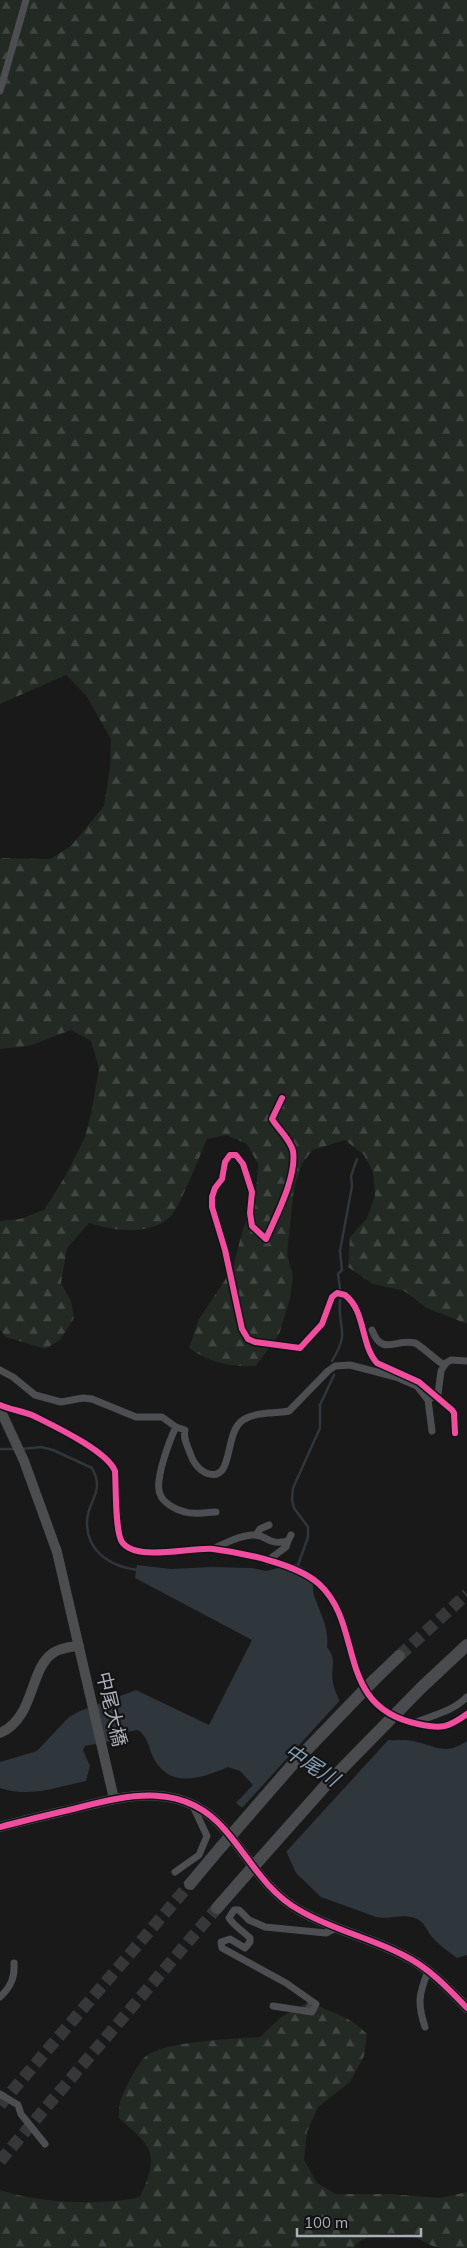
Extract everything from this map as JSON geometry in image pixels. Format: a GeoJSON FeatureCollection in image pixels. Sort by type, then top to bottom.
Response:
{"type":"FeatureCollection","features":[{"type":"Feature","properties":{"kind":"highway"},"geometry":{"type":"LineString","coordinates":[[217,1908],[325,1786],[422,1686],[467,1644]]}},
{"type":"Feature","properties":{"kind":"highway"},"geometry":{"type":"LineString","coordinates":[[190,1884],[293,1764],[399,1656]]}},
{"type":"Feature","properties":{"kind":"street"},"geometry":{"type":"LineString","coordinates":[[0,91],[26,0]]}},
{"type":"Feature","properties":{"kind":"street"},"geometry":{"type":"LineString","coordinates":[[282,1098],[272,1118],[293,1150],[292,1161],[285,1192],[266,1239],[252,1226],[250,1213],[252,1192],[243,1164],[236,1155],[230,1155],[226,1162],[222,1180],[215,1188],[212,1197],[212,1207],[226,1250],[242,1329],[248,1339],[255,1342],[300,1348],[322,1324],[332,1297],[340,1293],[350,1298],[356,1310],[367,1348],[373,1358],[387,1368],[411,1377],[432,1398],[432,1431]]}},
{"type":"Feature","properties":{"kind":"street"},"geometry":{"type":"LineString","coordinates":[[372,1330],[376,1340],[382,1344],[416,1343],[444,1364]]}},
{"type":"Feature","properties":{"kind":"street"},"geometry":{"type":"LineString","coordinates":[[432,1398],[438,1394],[444,1364],[451,1360],[467,1361]]}},
{"type":"Feature","properties":{"kind":"street"},"geometry":{"type":"LineString","coordinates":[[0,1370],[13,1377],[35,1395],[61,1402],[83,1398],[92,1399],[136,1417],[162,1416],[176,1427],[184,1430],[185,1440],[193,1462],[204,1472],[213,1474],[221,1471],[226,1466],[231,1436],[239,1423],[252,1415],[289,1411],[328,1370],[335,1366],[350,1365],[396,1377],[417,1386],[454,1413],[455,1433]]}},
{"type":"Feature","properties":{"kind":"street"},"geometry":{"type":"LineString","coordinates":[[0,1407],[32,1415],[100,1453],[112,1465],[118,1532],[122,1542],[130,1549],[151,1553],[187,1549],[213,1549],[296,1568],[321,1585],[331,1598],[342,1621],[349,1649],[365,1690],[390,1714],[414,1723],[436,1728],[450,1726],[467,1714]]}},
{"type":"Feature","properties":{"kind":"street","name":"中尾大橋"},"geometry":{"type":"LineString","coordinates":[[0,1407],[24,1461],[57,1552],[114,1799]]}},
{"type":"Feature","properties":{"kind":"street"},"geometry":{"type":"LineString","coordinates":[[176,1427],[166,1450],[159,1487],[160,1494],[166,1502],[183,1512],[192,1514],[216,1512]]}},
{"type":"Feature","properties":{"kind":"street"},"geometry":{"type":"LineString","coordinates":[[256,1535],[260,1529],[269,1525]]}},
{"type":"Feature","properties":{"kind":"street"},"geometry":{"type":"LineString","coordinates":[[213,1549],[224,1543],[256,1535],[276,1544],[290,1538],[286,1547],[267,1561]]}},
{"type":"Feature","properties":{"kind":"street"},"geometry":{"type":"LineString","coordinates":[[0,1733],[10,1729],[20,1716],[43,1662],[58,1650],[79,1646]]}},
{"type":"Feature","properties":{"kind":"street"},"geometry":{"type":"LineString","coordinates":[[414,1723],[450,1710],[458,1706],[467,1697]]}},
{"type":"Feature","properties":{"kind":"street"},"geometry":{"type":"LineString","coordinates":[[0,1827],[114,1799],[150,1795],[164,1796],[192,1804],[212,1817],[225,1830],[266,1883],[283,1900],[297,1910],[336,1928],[404,1955],[428,1971],[467,2008]]}},
{"type":"Feature","properties":{"kind":"street"},"geometry":{"type":"LineString","coordinates":[[175,1872],[199,1854],[207,1836],[192,1804]]}},
{"type":"Feature","properties":{"kind":"street"},"geometry":{"type":"LineString","coordinates":[[274,2006],[312,2012],[316,2004],[286,1983],[222,1948],[221,1942],[226,1939],[230,1939],[245,1948],[250,1942],[250,1938],[244,1931],[228,1918],[234,1910],[239,1910],[249,1920],[265,1927],[326,1933],[336,1928]]}},
{"type":"Feature","properties":{"kind":"street"},"geometry":{"type":"LineString","coordinates":[[0,1997],[12,1983],[15,1972],[14,1963]]}},
{"type":"Feature","properties":{"kind":"street"},"geometry":{"type":"LineString","coordinates":[[426,2027],[419,2002],[420,1992],[428,1971]]}},
{"type":"Feature","properties":{"kind":"street"},"geometry":{"type":"LineString","coordinates":[[0,2094],[18,2105],[21,2114],[45,2144]]}},
{"type":"Feature","properties":{"kind":"green space"},"geometry":{"type":"Polygon","coordinates":[[[0,0],[467,0],[467,1324],[427,1308],[404,1291],[373,1284],[348,1267],[350,1237],[367,1218],[375,1195],[373,1172],[364,1155],[345,1140],[313,1150],[302,1163],[294,1188],[287,1254],[293,1276],[290,1299],[279,1334],[256,1366],[238,1366],[213,1361],[189,1348],[199,1319],[233,1268],[242,1232],[256,1194],[258,1164],[247,1144],[226,1135],[207,1139],[184,1192],[170,1217],[152,1227],[131,1230],[120,1230],[89,1223],[67,1248],[61,1283],[71,1301],[74,1318],[60,1340],[45,1349],[6,1337],[0,1330],[0,1221],[20,1219],[44,1210],[66,1175],[85,1137],[99,1068],[91,1041],[71,1030],[29,1046],[0,1049],[0,858],[50,859],[71,846],[104,806],[110,767],[111,739],[86,695],[66,675],[0,704],[0,0]]]}},
{"type":"Feature","properties":{"kind":"green space"},"geometry":{"type":"Polygon","coordinates":[[[308,2002],[346,2018],[367,2034],[364,2056],[350,2082],[318,2107],[307,2132],[304,2160],[317,2183],[336,2194],[389,2194],[440,2198],[467,2192],[467,2248],[440,2248],[405,2234],[380,2234],[364,2239],[354,2248],[0,2248],[0,2190],[32,2198],[70,2202],[107,2202],[140,2197],[150,2170],[150,2152],[139,2137],[119,2118],[119,2110],[127,2085],[146,2056],[156,2051],[184,2044],[260,2037],[281,2017],[308,2002]]]}},
{"type":"Feature","properties":{"kind":"water","name":"中尾川"},"geometry":{"type":"Polygon","coordinates":[[[296,1564],[307,1570],[312,1578],[314,1595],[326,1628],[327,1647],[333,1661],[333,1683],[341,1703],[354,1720],[371,1733],[390,1740],[410,1740],[446,1749],[459,1746],[467,1741],[467,1955],[457,1958],[439,1944],[426,1927],[415,1918],[405,1916],[376,1917],[321,1897],[296,1873],[283,1844],[268,1827],[236,1803],[253,1785],[240,1771],[228,1767],[207,1775],[186,1779],[168,1774],[153,1757],[146,1739],[138,1730],[127,1732],[127,1738],[85,1746],[83,1750],[90,1766],[86,1781],[32,1792],[11,1791],[0,1788],[0,1762],[37,1751],[69,1717],[80,1711],[136,1690],[209,1725],[252,1640],[135,1578],[137,1565],[171,1569],[211,1567],[251,1568],[266,1571],[296,1564]]]}},
{"type":"Feature","properties":{"kind":"pier"},"geometry":{"type":"Polygon","coordinates":[[[342,1698],[345,1705],[368,1730],[391,1737],[284,1854],[280,1845],[266,1829],[241,1809],[342,1698]]]}},
{"type":"Feature","properties":{"kind":"waterway"},"geometry":{"type":"LineString","coordinates":[[340,1289],[338,1274],[342,1270],[340,1251],[352,1186],[351,1176],[357,1159]]}},
{"type":"Feature","properties":{"kind":"waterway"},"geometry":{"type":"LineString","coordinates":[[332,1361],[338,1351],[342,1336],[340,1300]]}},
{"type":"Feature","properties":{"kind":"waterway"},"geometry":{"type":"LineString","coordinates":[[298,1565],[308,1537],[308,1527],[294,1508],[292,1500],[293,1488],[320,1428],[320,1405],[334,1375]]}},
{"type":"Feature","properties":{"kind":"waterway"},"geometry":{"type":"LineString","coordinates":[[21,1449],[41,1447],[53,1450],[92,1468],[97,1484],[89,1509],[87,1524],[88,1534],[92,1543],[97,1551],[111,1562],[119,1566],[138,1570]]}},
{"type":"Feature","properties":{"kind":"waterway"},"geometry":{"type":"LineString","coordinates":[[0,1449],[16,1449]]}},
{"type":"Feature","properties":{"kind":"tunnel"},"geometry":{"type":"LineString","coordinates":[[399,1656],[467,1594]]}},
{"type":"Feature","properties":{"kind":"tunnel"},"geometry":{"type":"LineString","coordinates":[[0,2105],[190,1884]]}},
{"type":"Feature","properties":{"kind":"tunnel"},"geometry":{"type":"LineString","coordinates":[[0,2161],[217,1908]]}},
{"type":"Feature","properties":{"kind":"cycle path"},"geometry":{"type":"LineString","coordinates":[[282,1098],[272,1119],[287,1138],[293,1151],[292,1172],[285,1196],[266,1239],[252,1226],[250,1213],[252,1192],[243,1164],[236,1155],[230,1155],[225,1162],[222,1179],[215,1188],[212,1197],[212,1207],[225,1250],[242,1329],[248,1339],[255,1342],[300,1348],[322,1324],[332,1297],[337,1293],[345,1295],[352,1302],[356,1310],[368,1347],[377,1363],[419,1382],[452,1410],[454,1413],[455,1433]]}},
{"type":"Feature","properties":{"kind":"cycle path"},"geometry":{"type":"LineString","coordinates":[[0,1405],[34,1416],[91,1447],[110,1463],[115,1471],[118,1529],[122,1542],[129,1548],[151,1552],[213,1549],[269,1560],[298,1571],[319,1584],[333,1601],[342,1621],[362,1683],[374,1701],[392,1715],[426,1726],[439,1727],[449,1725],[467,1714]]}},
{"type":"Feature","properties":{"kind":"cycle path"},"geometry":{"type":"LineString","coordinates":[[0,1827],[97,1803],[137,1796],[174,1798],[192,1804],[209,1815],[225,1830],[258,1873],[287,1902],[324,1923],[377,1943],[412,1960],[437,1978],[467,2008]]}}]}
